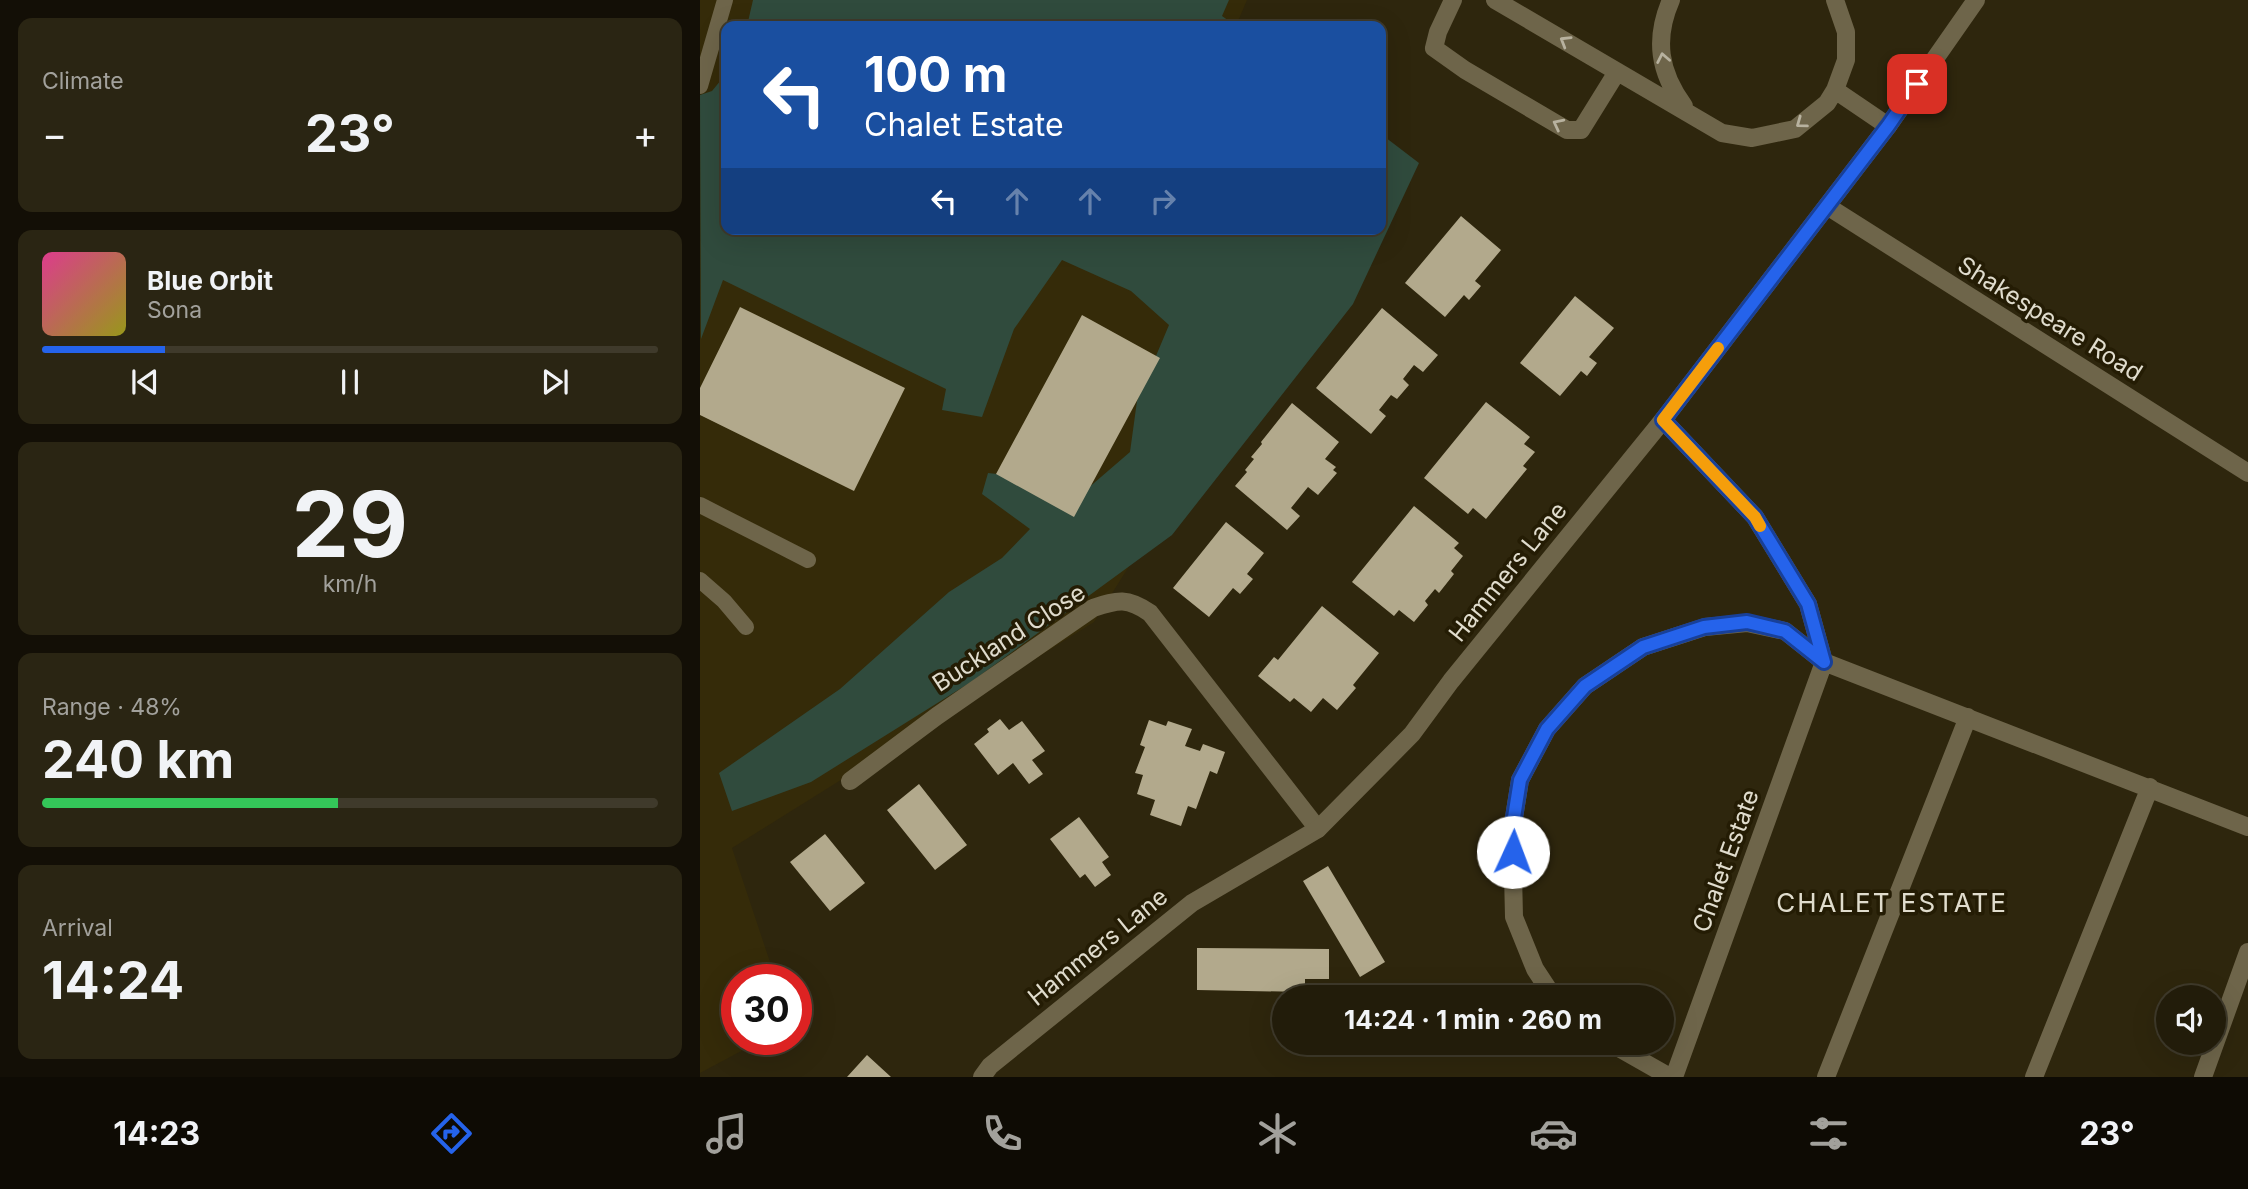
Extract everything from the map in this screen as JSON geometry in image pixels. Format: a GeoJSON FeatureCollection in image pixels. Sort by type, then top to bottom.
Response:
{"type":"FeatureCollection","features":[{"type":"Feature","properties":{"kind":"street"},"geometry":{"type":"LineString","coordinates":[[1453,0],[1438,32],[1434,48],[1465,70],[1567,130],[1581,130],[1617,72]]}},
{"type":"Feature","properties":{"kind":"street"},"geometry":{"type":"LineString","coordinates":[[1495,0],[1722,133],[1752,138],[1794,129],[1827,103],[1835,90],[1846,60],[1846,33],[1835,0]]}},
{"type":"Feature","properties":{"kind":"street"},"geometry":{"type":"LineString","coordinates":[[1671,0],[1664,16],[1660,50],[1669,85],[1688,111]]}},
{"type":"Feature","properties":{"kind":"street","name":"Hammers Lane"},"geometry":{"type":"LineString","coordinates":[[982,1077],[990,1066],[1192,903],[1318,829],[1412,734],[1451,681],[1663,420],[1888,126],[1976,0]]}},
{"type":"Feature","properties":{"kind":"street"},"geometry":{"type":"LineString","coordinates":[[1835,90],[1888,126]]}},
{"type":"Feature","properties":{"kind":"street","name":"Shakespeare Road"},"geometry":{"type":"LineString","coordinates":[[1826,206],[2248,473]]}},
{"type":"Feature","properties":{"kind":"street"},"geometry":{"type":"LineString","coordinates":[[1663,420],[1755,517],[1808,604],[1824,662]]}},
{"type":"Feature","properties":{"kind":"street","name":"Buckland Close"},"geometry":{"type":"LineString","coordinates":[[850,781],[937,716],[1093,608],[1120,600],[1137,605],[1150,613],[1318,829]]}},
{"type":"Feature","properties":{"kind":"street"},"geometry":{"type":"LineString","coordinates":[[1545,985],[1535,969],[1514,917],[1512,830],[1520,780],[1547,729],[1585,686],[1643,647],[1704,627],[1747,622],[1785,631],[1824,662],[2248,827]]}},
{"type":"Feature","properties":{"kind":"street","name":"Chalet Estate"},"geometry":{"type":"LineString","coordinates":[[1632,1055],[1672,1077],[1824,662]]}},
{"type":"Feature","properties":{"kind":"street"},"geometry":{"type":"LineString","coordinates":[[1826,1077],[1968,717]]}},
{"type":"Feature","properties":{"kind":"street"},"geometry":{"type":"LineString","coordinates":[[2034,1077],[2150,787]]}},
{"type":"Feature","properties":{"kind":"street"},"geometry":{"type":"LineString","coordinates":[[2203,1077],[2248,952]]}},
{"type":"Feature","properties":{"kind":"lane"},"geometry":{"type":"LineString","coordinates":[[700,86],[725,0]]}},
{"type":"Feature","properties":{"kind":"lane"},"geometry":{"type":"LineString","coordinates":[[700,506],[808,560]]}},
{"type":"Feature","properties":{"kind":"lane"},"geometry":{"type":"LineString","coordinates":[[700,580],[724,601],[746,627]]}},
{"type":"Feature","properties":{"kind":"shaded area"},"geometry":{"type":"Polygon","coordinates":[[[700,0],[1247,0],[1238,21],[721,21],[721,235],[1337,235],[1094,622],[732,848],[771,964],[721,964],[721,1055],[734,1055],[700,1073],[700,0]]]}},
{"type":"Feature","properties":{"kind":"green space"},"geometry":{"type":"Polygon","coordinates":[[[753,0],[1229,0],[1222,16],[1229,21],[748,21],[753,0]]]}},
{"type":"Feature","properties":{"kind":"green space"},"geometry":{"type":"Polygon","coordinates":[[[721,80],[721,235],[1385,235],[1353,304],[1172,535],[971,682],[811,782],[732,811],[719,773],[840,689],[949,592],[1002,558],[1030,529],[982,494],[988,473],[1026,477],[1065,508],[1130,452],[1137,401],[1169,325],[1131,291],[1062,260],[1014,329],[982,417],[942,410],[946,389],[723,280],[701,339],[700,95],[712,91],[721,80]]]}},
{"type":"Feature","properties":{"kind":"green space"},"geometry":{"type":"Polygon","coordinates":[[[1386,138],[1419,163],[1386,234],[1386,138]]]}},
{"type":"Feature","properties":{"kind":"building"},"geometry":{"type":"Polygon","coordinates":[[[1461,216],[1501,250],[1475,281],[1481,286],[1469,300],[1464,295],[1445,317],[1405,283],[1461,216]]]}},
{"type":"Feature","properties":{"kind":"building"},"geometry":{"type":"Polygon","coordinates":[[[1575,296],[1614,328],[1589,357],[1597,363],[1587,376],[1581,371],[1560,396],[1520,363],[1575,296]]]}},
{"type":"Feature","properties":{"kind":"building"},"geometry":{"type":"Polygon","coordinates":[[[740,307],[905,388],[854,491],[700,415],[700,388],[740,307]]]}},
{"type":"Feature","properties":{"kind":"building"},"geometry":{"type":"Polygon","coordinates":[[[1382,308],[1438,355],[1423,372],[1414,365],[1403,379],[1409,385],[1397,399],[1391,395],[1379,410],[1386,416],[1371,434],[1316,388],[1382,308]]]}},
{"type":"Feature","properties":{"kind":"building"},"geometry":{"type":"Polygon","coordinates":[[[1082,315],[1160,358],[1074,517],[996,474],[1082,315]]]}},
{"type":"Feature","properties":{"kind":"building"},"geometry":{"type":"Polygon","coordinates":[[[1486,402],[1530,437],[1524,444],[1535,452],[1523,466],[1527,469],[1486,519],[1473,508],[1468,514],[1424,478],[1486,402]]]}},
{"type":"Feature","properties":{"kind":"building"},"geometry":{"type":"Polygon","coordinates":[[[1292,403],[1339,442],[1325,459],[1336,467],[1333,470],[1337,473],[1318,495],[1308,487],[1291,508],[1300,516],[1287,530],[1235,486],[1247,472],[1245,470],[1254,459],[1251,457],[1261,442],[1292,403]]]}},
{"type":"Feature","properties":{"kind":"building"},"geometry":{"type":"Polygon","coordinates":[[[1414,506],[1459,543],[1454,548],[1463,556],[1451,571],[1454,574],[1439,593],[1435,589],[1425,601],[1428,605],[1414,622],[1399,610],[1394,616],[1352,582],[1414,506]]]}},
{"type":"Feature","properties":{"kind":"building"},"geometry":{"type":"Polygon","coordinates":[[[1226,522],[1264,553],[1247,574],[1253,579],[1240,594],[1233,588],[1209,617],[1173,588],[1226,522]]]}},
{"type":"Feature","properties":{"kind":"building"},"geometry":{"type":"Polygon","coordinates":[[[1322,606],[1379,653],[1353,685],[1356,688],[1337,710],[1323,698],[1311,712],[1294,698],[1290,702],[1258,676],[1274,657],[1278,660],[1322,606]]]}},
{"type":"Feature","properties":{"kind":"building"},"geometry":{"type":"Polygon","coordinates":[[[1000,719],[1009,730],[1022,721],[1045,751],[1032,760],[1043,774],[1029,784],[1013,763],[998,775],[974,744],[1000,719]]]}},
{"type":"Feature","properties":{"kind":"building"},"geometry":{"type":"Polygon","coordinates":[[[1149,720],[1166,726],[1168,721],[1192,729],[1185,746],[1200,751],[1203,744],[1225,752],[1217,774],[1210,771],[1196,809],[1188,806],[1181,826],[1150,815],[1155,800],[1137,794],[1143,775],[1135,773],[1145,747],[1140,745],[1149,720]]]}},
{"type":"Feature","properties":{"kind":"building"},"geometry":{"type":"Polygon","coordinates":[[[919,784],[967,845],[935,870],[887,810],[919,784]]]}},
{"type":"Feature","properties":{"kind":"building"},"geometry":{"type":"Polygon","coordinates":[[[1079,817],[1109,857],[1102,862],[1111,875],[1095,887],[1085,874],[1080,878],[1050,839],[1079,817]]]}},
{"type":"Feature","properties":{"kind":"building"},"geometry":{"type":"Polygon","coordinates":[[[825,834],[865,883],[830,911],[790,862],[825,834]]]}},
{"type":"Feature","properties":{"kind":"building"},"geometry":{"type":"Polygon","coordinates":[[[1328,866],[1385,962],[1360,977],[1303,881],[1328,866]]]}},
{"type":"Feature","properties":{"kind":"building"},"geometry":{"type":"Polygon","coordinates":[[[1197,948],[1329,949],[1329,979],[1305,979],[1305,985],[1272,985],[1272,991],[1197,990],[1197,948]]]}},
{"type":"Feature","properties":{"kind":"building"},"geometry":{"type":"Polygon","coordinates":[[[867,1055],[891,1077],[847,1077],[867,1055]]]}},
{"type":"Feature","properties":{"kind":"slow traffic"},"geometry":{"type":"LineString","coordinates":[[1718,348],[1663,420],[1755,517],[1760,526]]}},
{"type":"Feature","properties":{"kind":"district","name":"CHALET ESTATE"},"geometry":{"type":"Point","coordinates":[1892,903]}},
{"type":"Feature","properties":{"kind":"route"},"geometry":{"type":"LineString","coordinates":[[1513,852],[1512,830],[1520,780],[1547,729],[1585,686],[1643,647],[1704,627],[1747,622],[1785,631],[1824,662],[1808,604],[1755,517],[1663,420],[1888,126],[1917,84]]}}]}
